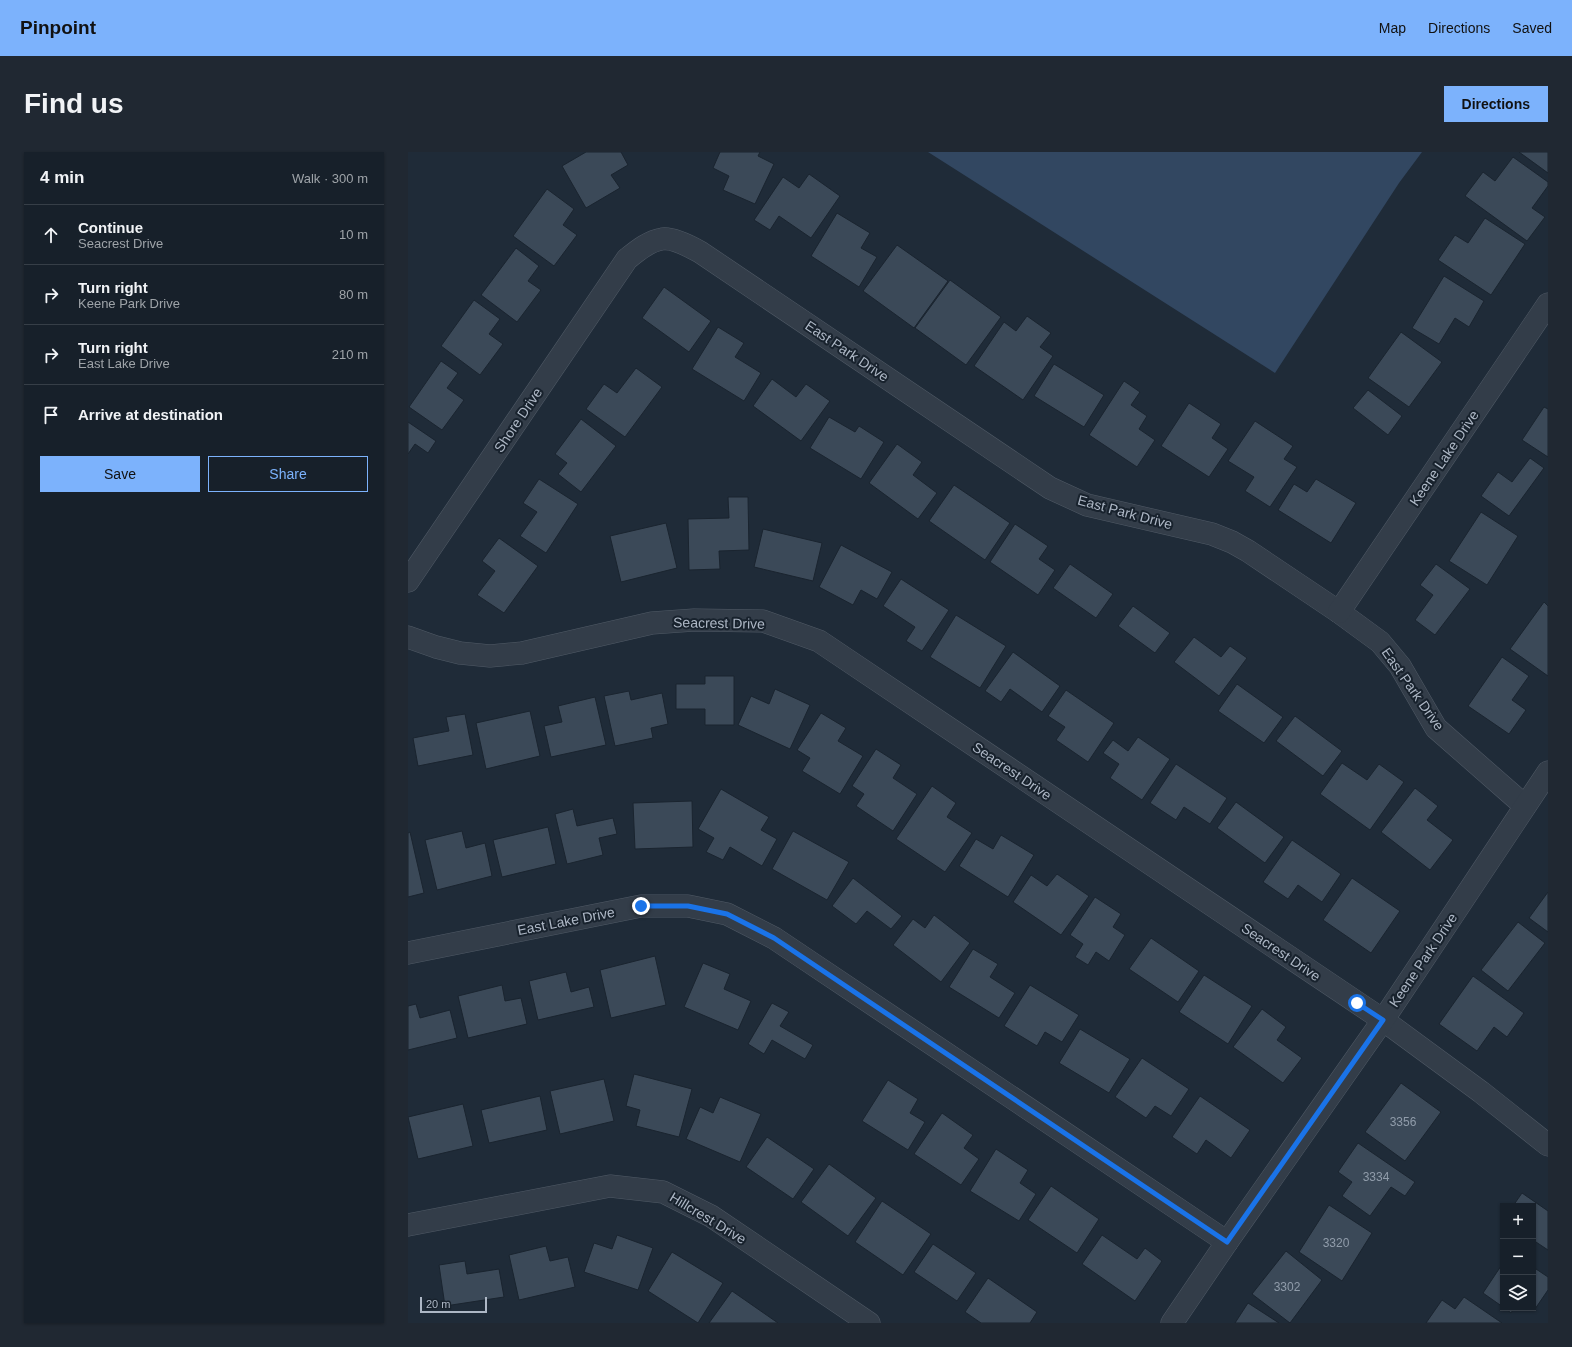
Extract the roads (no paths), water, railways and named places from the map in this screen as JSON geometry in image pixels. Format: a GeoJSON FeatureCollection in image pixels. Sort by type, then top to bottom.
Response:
{"type":"FeatureCollection","features":[{"type":"Feature","properties":{"kind":"street","name":"East Park Drive"},"geometry":{"type":"LineString","coordinates":[[627,259],[641,248],[663,238],[682,243],[700,252],[1050,488],[1087,504],[1212,534],[1232,542],[1248,551],[1339,612],[1380,642],[1400,666],[1436,728],[1525,806]]}},
{"type":"Feature","properties":{"kind":"street","name":"Shore Drive"},"geometry":{"type":"LineString","coordinates":[[408,581],[415,556],[627,259]]}},
{"type":"Feature","properties":{"kind":"street","name":"Keene Lake Drive"},"geometry":{"type":"LineString","coordinates":[[1339,612],[1548,304]]}},
{"type":"Feature","properties":{"kind":"street","name":"Seacrest Drive"},"geometry":{"type":"LineString","coordinates":[[408,637],[436,647],[460,653],[490,656],[522,653],[652,623],[694,620],[763,621],[819,641],[1383,1020],[1481,1092],[1548,1145]]}},
{"type":"Feature","properties":{"kind":"street","name":"Keene Park Drive"},"geometry":{"type":"LineString","coordinates":[[1172,1323],[1383,1020],[1548,772]]}},
{"type":"Feature","properties":{"kind":"street","name":"East Lake Drive"},"geometry":{"type":"LineString","coordinates":[[408,953],[641,906],[688,906],[727,914],[774,938],[1227,1242]]}},
{"type":"Feature","properties":{"kind":"street","name":"Hillcrest Drive"},"geometry":{"type":"LineString","coordinates":[[408,1225],[610,1186],[663,1192],[711,1216],[869,1323]]}},
{"type":"Feature","properties":{"kind":"water"},"geometry":{"type":"Polygon","coordinates":[[[928,152],[1422,152],[1399,183],[1275,373],[928,152]]]}}]}
